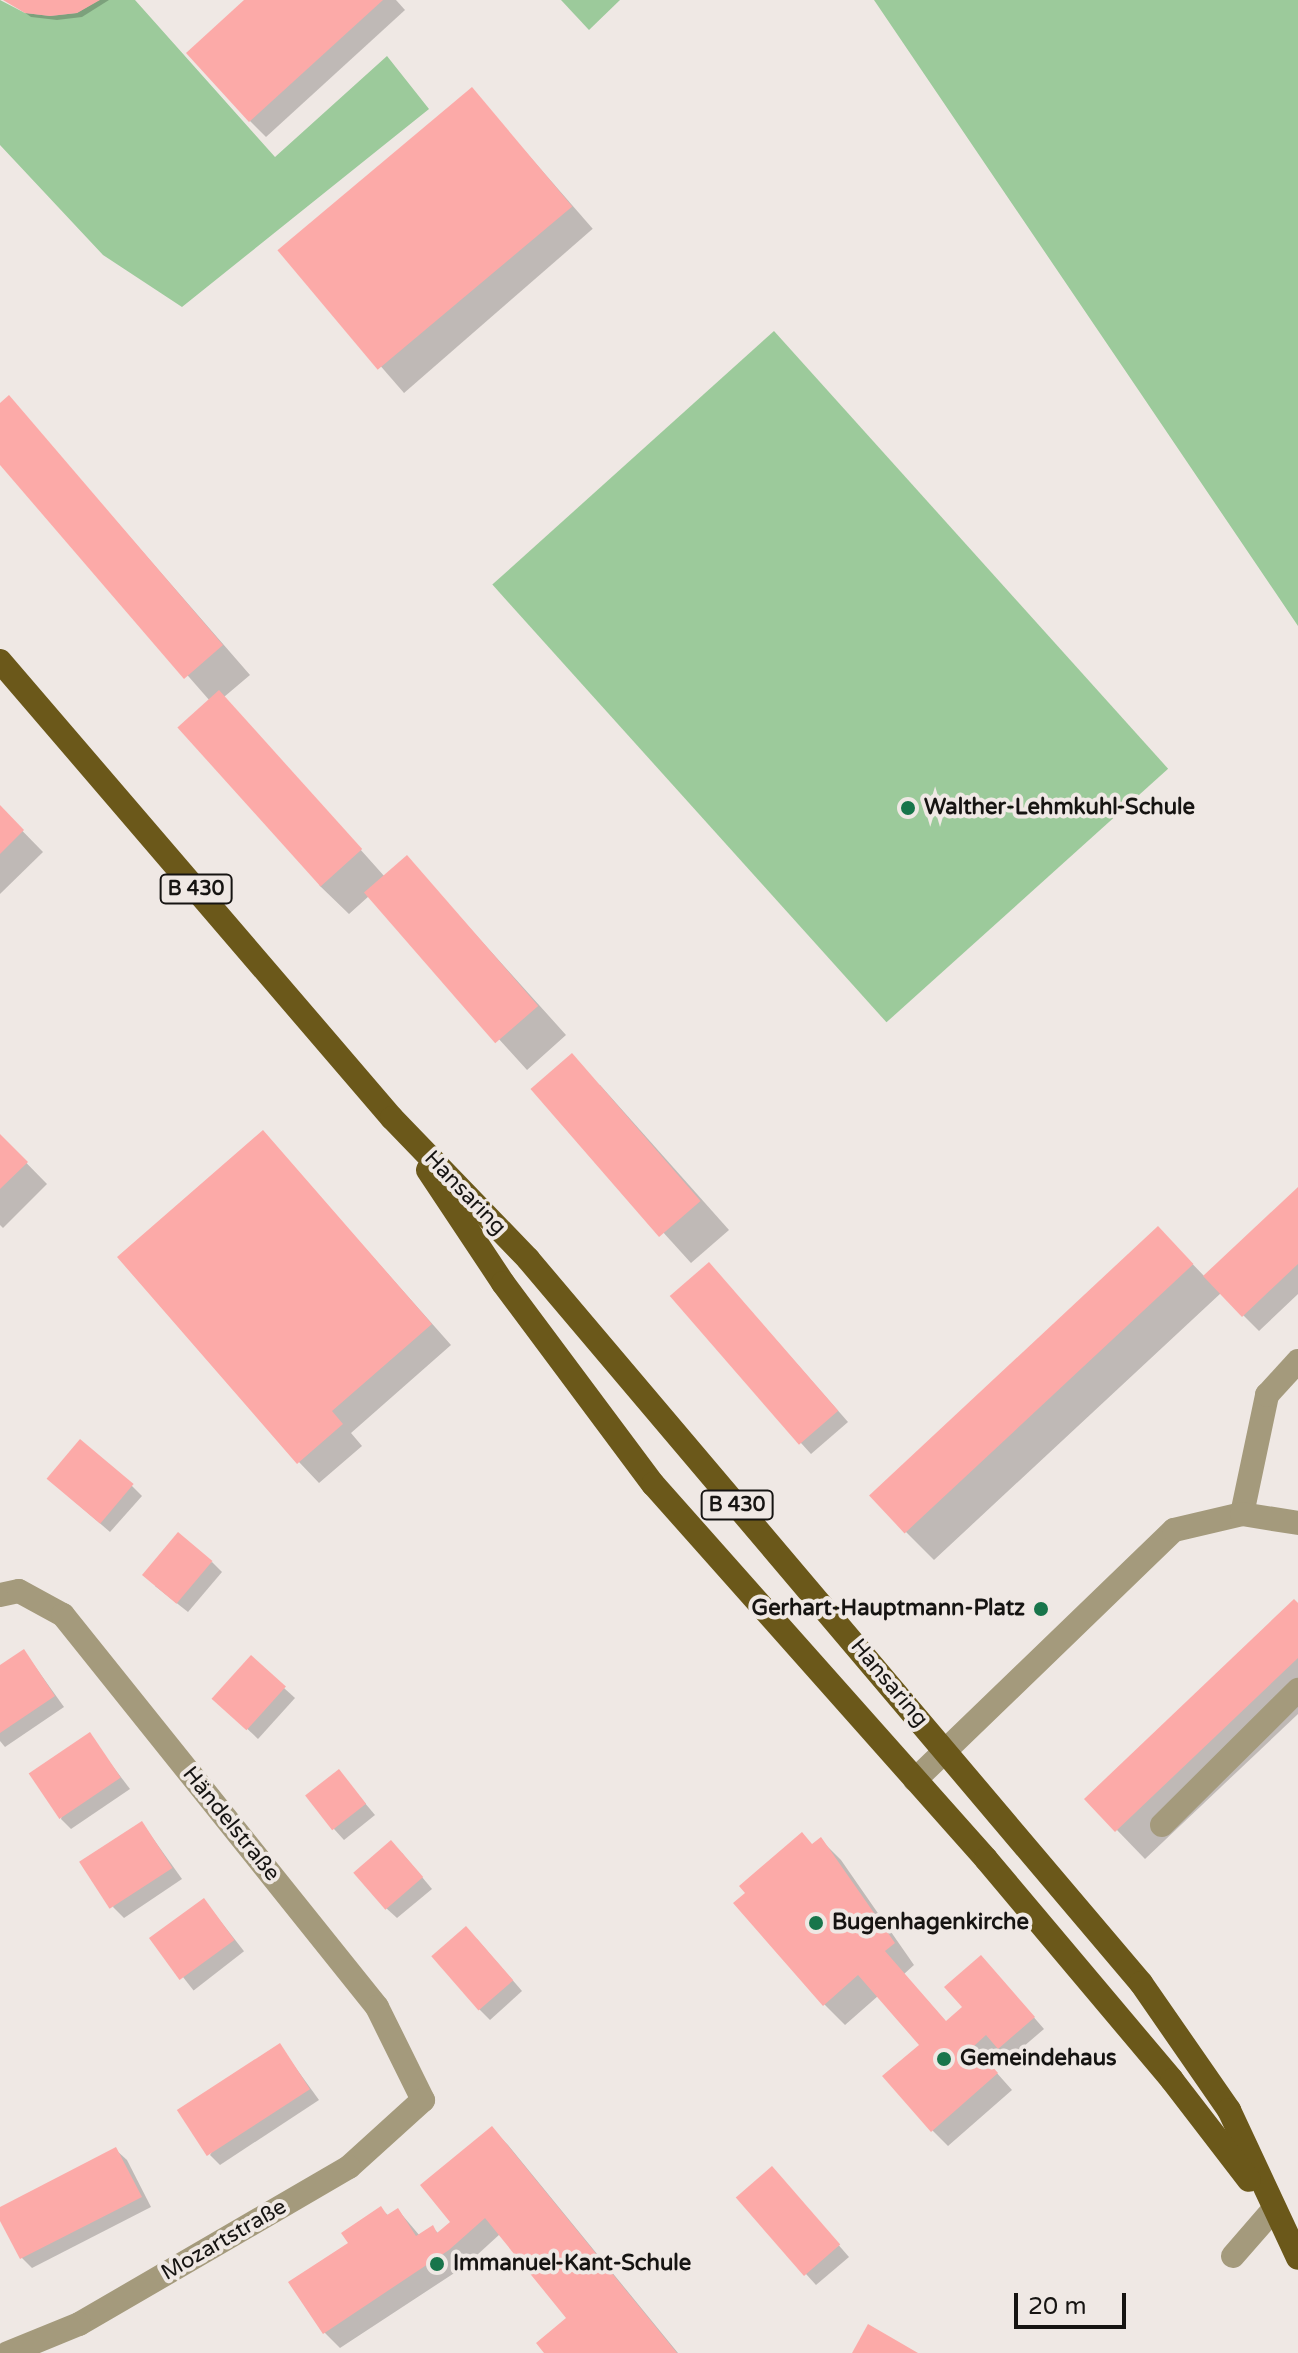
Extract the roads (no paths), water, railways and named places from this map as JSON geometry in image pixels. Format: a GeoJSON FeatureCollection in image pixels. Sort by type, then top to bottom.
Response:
{"type":"FeatureCollection","features":[{"type":"Feature","properties":{"kind":"main road","name":"Hansaring"},"geometry":{"type":"LineString","coordinates":[[0,661],[392,1118],[528,1259],[1141,1983],[1229,2110],[1298,2258]]}},
{"type":"Feature","properties":{"kind":"main road","name":"Hansaring"},"geometry":{"type":"LineString","coordinates":[[392,1118],[503,1283],[653,1484],[915,1780],[1172,2080],[1273,2210]]}},
{"type":"Feature","properties":{"kind":"street"},"geometry":{"type":"LineString","coordinates":[[1242,1514],[1267,1395],[1298,1361]]}},
{"type":"Feature","properties":{"kind":"street"},"geometry":{"type":"LineString","coordinates":[[915,1780],[1174,1530],[1242,1514],[1298,1523]]}},
{"type":"Feature","properties":{"kind":"street","name":"Händelstraße"},"geometry":{"type":"LineString","coordinates":[[0,1595],[19,1591],[63,1615],[377,2007],[423,2100]]}},
{"type":"Feature","properties":{"kind":"street"},"geometry":{"type":"LineString","coordinates":[[1162,1825],[1298,1690]]}},
{"type":"Feature","properties":{"kind":"street","name":"Mozartstraße"},"geometry":{"type":"LineString","coordinates":[[8,2353],[79,2324],[349,2167],[423,2100]]}},
{"type":"Feature","properties":{"kind":"street"},"geometry":{"type":"LineString","coordinates":[[1233,2256],[1273,2210]]}},
{"type":"Feature","properties":{"kind":"place","name":"Walther-Lehmkuhl-Schule"},"geometry":{"type":"Point","coordinates":[908,808]}},
{"type":"Feature","properties":{"kind":"place","name":"Gerhart-Hauptmann-Platz"},"geometry":{"type":"Point","coordinates":[1041,1609]}},
{"type":"Feature","properties":{"kind":"place","name":"Bugenhagenkirche"},"geometry":{"type":"Point","coordinates":[816,1923]}},
{"type":"Feature","properties":{"kind":"place","name":"Gemeindehaus"},"geometry":{"type":"Point","coordinates":[944,2059]}},
{"type":"Feature","properties":{"kind":"place","name":"Immanuel-Kant-Schule"},"geometry":{"type":"Point","coordinates":[437,2264]}}]}
